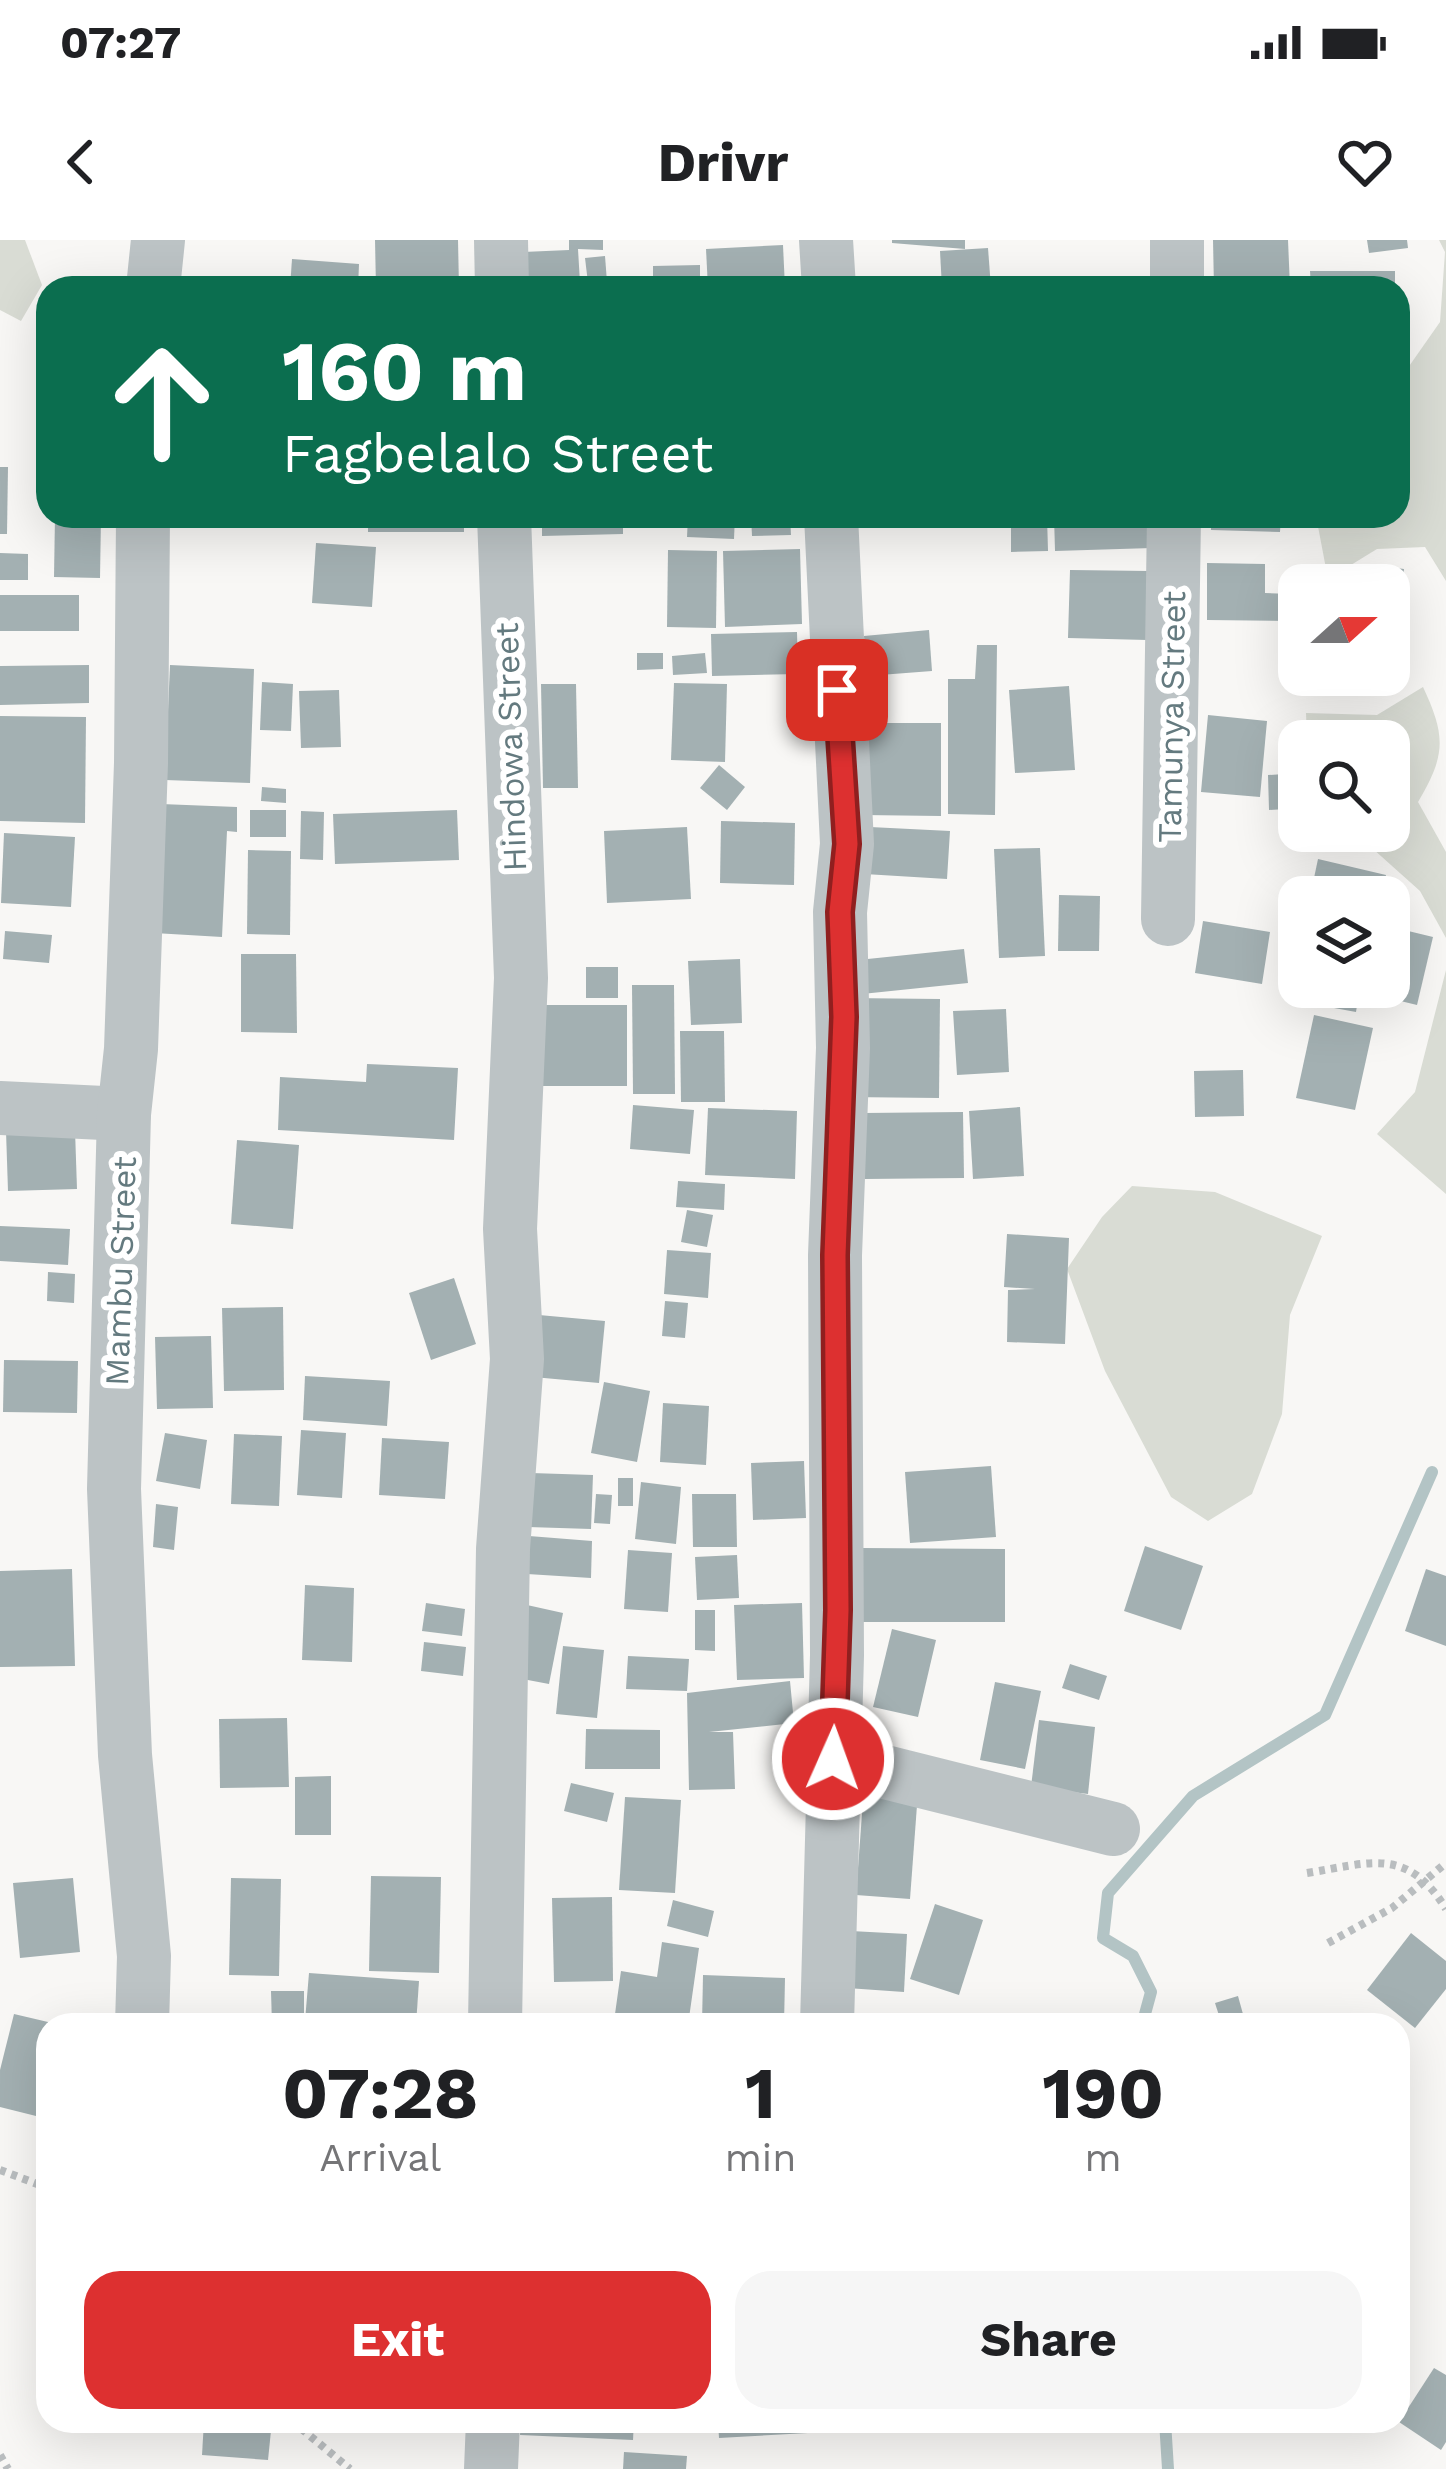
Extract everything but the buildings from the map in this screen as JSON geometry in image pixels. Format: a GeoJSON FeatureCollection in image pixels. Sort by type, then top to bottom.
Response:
{"type":"FeatureCollection","features":[{"type":"Feature","properties":{"kind":"street"},"geometry":{"type":"LineString","coordinates":[[154,276],[158,240]]}},
{"type":"Feature","properties":{"kind":"street"},"geometry":{"type":"LineString","coordinates":[[501,240],[502,276]]}},
{"type":"Feature","properties":{"kind":"street"},"geometry":{"type":"LineString","coordinates":[[826,240],[828,276]]}},
{"type":"Feature","properties":{"kind":"street"},"geometry":{"type":"LineString","coordinates":[[1177,240],[1177,276]]}},
{"type":"Feature","properties":{"kind":"street","name":"Mambu Street"},"geometry":{"type":"LineString","coordinates":[[142,2013],[144,1956],[125,1755],[114,1489],[124,1114],[131,1049],[141,763],[143,528]]}},
{"type":"Feature","properties":{"kind":"street","name":"Hindowa Street"},"geometry":{"type":"LineString","coordinates":[[495,2013],[503,1549],[517,1359],[510,1229],[521,978],[504,528]]}},
{"type":"Feature","properties":{"kind":"street"},"geometry":{"type":"LineString","coordinates":[[827,2013],[838,1633],[835,1255],[843,1048],[840,912],[847,844],[832,528]]}},
{"type":"Feature","properties":{"kind":"street","name":"Tamunya Street"},"geometry":{"type":"LineString","coordinates":[[1168,919],[1174,528]]}},
{"type":"Feature","properties":{"kind":"street"},"geometry":{"type":"LineString","coordinates":[[0,1108],[124,1114]]}},
{"type":"Feature","properties":{"kind":"street"},"geometry":{"type":"LineString","coordinates":[[833,1759],[1113,1828]]}},
{"type":"Feature","properties":{"kind":"street"},"geometry":{"type":"LineString","coordinates":[[491,2469],[492,2433]]}},
{"type":"Feature","properties":{"kind":"path"},"geometry":{"type":"LineString","coordinates":[[1307,1873],[1390,1860],[1429,1881],[1446,1909]]}},
{"type":"Feature","properties":{"kind":"path"},"geometry":{"type":"LineString","coordinates":[[1328,1943],[1392,1908],[1446,1863]]}},
{"type":"Feature","properties":{"kind":"path"},"geometry":{"type":"LineString","coordinates":[[0,2170],[36,2184]]}},
{"type":"Feature","properties":{"kind":"path"},"geometry":{"type":"LineString","coordinates":[[306,2433],[350,2469]]}},
{"type":"Feature","properties":{"kind":"path"},"geometry":{"type":"LineString","coordinates":[[0,2455],[8,2469]]}},
{"type":"Feature","properties":{"kind":"shaded area"},"geometry":{"type":"Polygon","coordinates":[[[0,240],[25,240],[39,276],[36,295],[21,321],[0,310],[0,240]]]}},
{"type":"Feature","properties":{"kind":"shaded area"},"geometry":{"type":"Polygon","coordinates":[[[1439,240],[1446,240],[1446,581],[1425,547],[1377,549],[1352,564],[1325,564],[1318,528],[1410,528],[1410,365],[1440,322],[1445,252],[1439,240]]]}},
{"type":"Feature","properties":{"kind":"shaded area"},"geometry":{"type":"Polygon","coordinates":[[[1423,687],[1439,733],[1438,758],[1418,802],[1446,852],[1446,938],[1410,876],[1403,876],[1376,852],[1410,852],[1410,720],[1306,720],[1306,713],[1377,715],[1423,687]]]}},
{"type":"Feature","properties":{"kind":"shaded area"},"geometry":{"type":"Polygon","coordinates":[[[1446,970],[1446,1194],[1377,1134],[1415,1092],[1446,970]]]}},
{"type":"Feature","properties":{"kind":"shaded area"},"geometry":{"type":"Polygon","coordinates":[[[1132,1186],[1215,1192],[1322,1236],[1290,1315],[1282,1414],[1252,1494],[1208,1521],[1171,1497],[1105,1371],[1067,1269],[1102,1217],[1132,1186]]]}},
{"type":"Feature","properties":{"kind":"waterway"},"geometry":{"type":"LineString","coordinates":[[1145,2013],[1151,1992],[1133,1956],[1103,1938],[1108,1893],[1193,1796],[1325,1715],[1432,1472]]}},
{"type":"Feature","properties":{"kind":"waterway"},"geometry":{"type":"LineString","coordinates":[[1166,2433],[1168,2469]]}},
{"type":"Feature","properties":{"kind":"route"},"geometry":{"type":"LineString","coordinates":[[833,1759],[838,1610],[836,1186],[844,1017],[840,912],[847,844],[837,690]]}}]}
